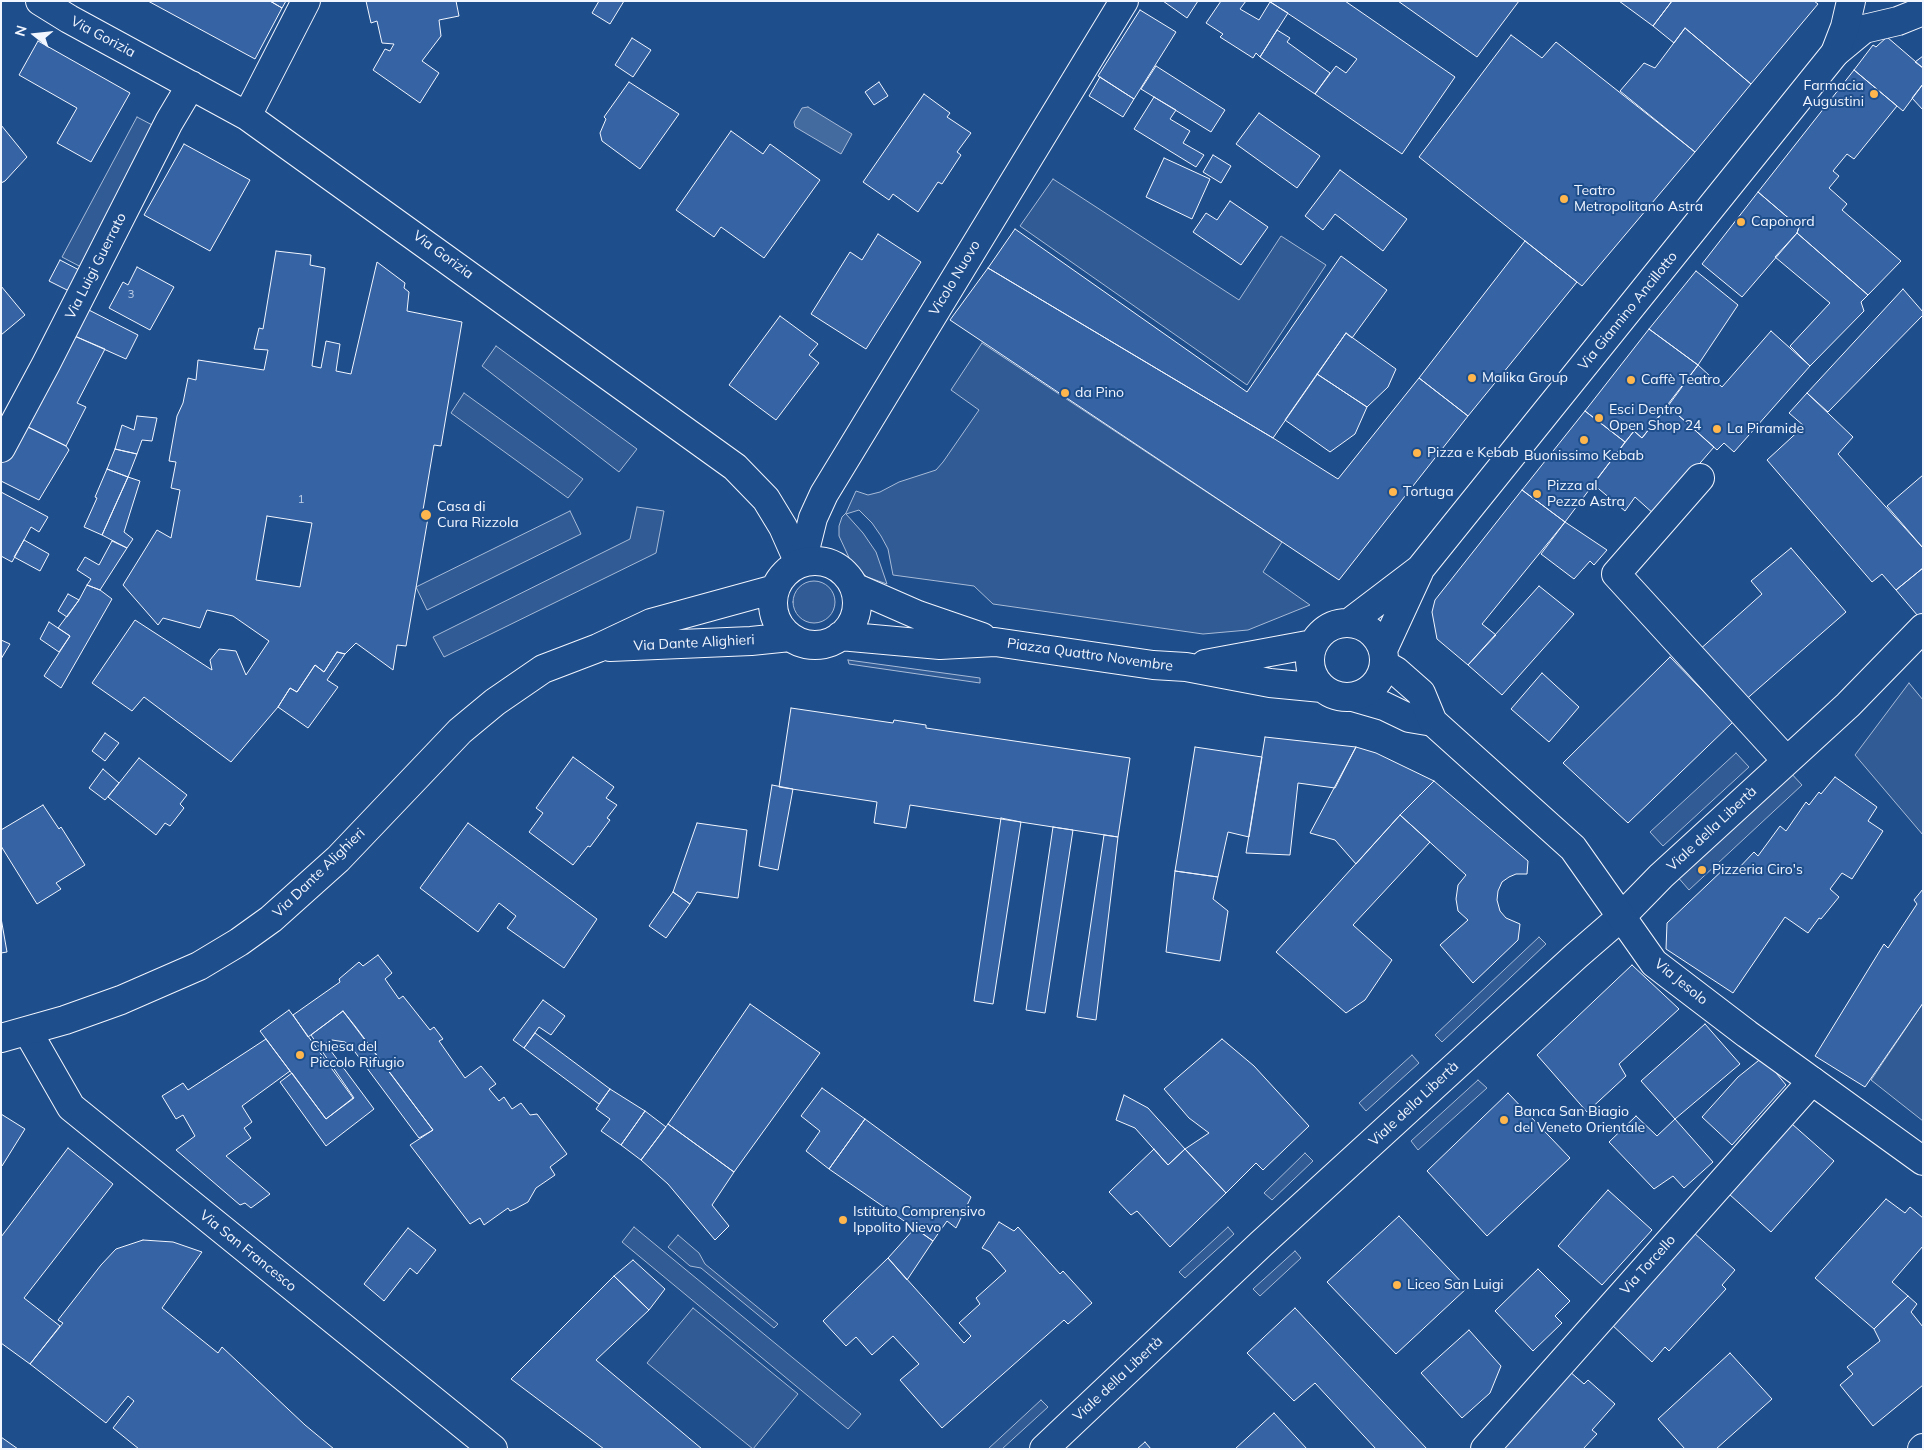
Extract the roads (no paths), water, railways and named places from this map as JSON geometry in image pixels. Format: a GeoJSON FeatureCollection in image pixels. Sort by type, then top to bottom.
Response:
{"type":"FeatureCollection","features":[{"type":"Feature","properties":{"kind":"street","name":"Via Gorizia"},"geometry":{"type":"LineString","coordinates":[[40,1],[68,19],[247,116],[735,467],[766,499],[783,526],[800,563]]}},
{"type":"Feature","properties":{"kind":"street"},"geometry":{"type":"LineString","coordinates":[[247,116],[306,1]]}},
{"type":"Feature","properties":{"kind":"street","name":"Vicolo Nuovo"},"geometry":{"type":"LineString","coordinates":[[800,563],[813,518],[824,494],[1124,1]]}},
{"type":"Feature","properties":{"kind":"street"},"geometry":{"type":"LineString","coordinates":[[1835,53],[1845,27],[1851,1]]}},
{"type":"Feature","properties":{"kind":"street"},"geometry":{"type":"LineString","coordinates":[[1835,53],[1864,29],[1898,21],[1923,11]]}},
{"type":"Feature","properties":{"kind":"street","name":"Via Giannino Ancillotto"},"geometry":{"type":"LineString","coordinates":[[1350,623],[1420,569],[1835,53]]}},
{"type":"Feature","properties":{"kind":"street","name":"Via Luigi Guerrato"},"geometry":{"type":"LineString","coordinates":[[1,448],[46,364],[169,122],[191,85]]}},
{"type":"Feature","properties":{"kind":"street"},"geometry":{"type":"LineString","coordinates":[[1700,478],[1616,574],[1786,760]]}},
{"type":"Feature","properties":{"kind":"street","name":"Piazza Quattro Novembre"},"geometry":{"type":"LineString","coordinates":[[800,563],[820,561],[835,565],[843,571],[854,586],[918,616],[995,642],[1153,665],[1186,667],[1270,683],[1322,688],[1336,696],[1353,697]]}},
{"type":"Feature","properties":{"kind":"street"},"geometry":{"type":"LineString","coordinates":[[790,637],[779,625],[773,612],[773,598],[782,575],[788,569],[800,563]]}},
{"type":"Feature","properties":{"kind":"street","name":"Via Giannino Ancillotto"},"geometry":{"type":"LineString","coordinates":[[1384,657],[1420,569]]}},
{"type":"Feature","properties":{"kind":"street"},"geometry":{"type":"LineString","coordinates":[[840,636],[850,626],[856,614],[857,599],[854,586]]}},
{"type":"Feature","properties":{"kind":"street","name":"Via Dante Alighieri"},"geometry":{"type":"LineString","coordinates":[[1,1038],[28,1032],[121,1000],[199,966],[239,942],[272,919],[338,859],[446,744],[481,714],[542,670],[598,648],[651,623],[775,589]]}},
{"type":"Feature","properties":{"kind":"street"},"geometry":{"type":"LineString","coordinates":[[1322,688],[1314,676],[1310,665],[1314,644],[1325,630],[1341,623],[1350,623],[1372,632],[1380,641],[1384,657],[1383,671],[1376,684],[1366,693],[1353,697]]}},
{"type":"Feature","properties":{"kind":"street","name":"Viale della Libertà"},"geometry":{"type":"LineString","coordinates":[[1044,1449],[1261,1244],[1621,917],[1661,876],[1848,705],[1923,628]]}},
{"type":"Feature","properties":{"kind":"street","name":"Piazza Quattro Novembre"},"geometry":{"type":"LineString","coordinates":[[790,637],[811,645],[825,644],[840,636],[940,645],[995,642]]}},
{"type":"Feature","properties":{"kind":"street","name":"Via Dante Alighieri"},"geometry":{"type":"LineString","coordinates":[[598,648],[751,642],[790,637]]}},
{"type":"Feature","properties":{"kind":"street","name":"Piazza Quattro Novembre"},"geometry":{"type":"LineString","coordinates":[[1186,667],[1314,644]]}},
{"type":"Feature","properties":{"kind":"street","name":"Via Jesolo"},"geometry":{"type":"LineString","coordinates":[[1384,657],[1421,694],[1433,722],[1573,848],[1654,963],[1923,1161]]}},
{"type":"Feature","properties":{"kind":"street"},"geometry":{"type":"LineString","coordinates":[[1353,697],[1384,706],[1409,718],[1433,722]]}},
{"type":"Feature","properties":{"kind":"street","name":"Via San Francesco"},"geometry":{"type":"LineString","coordinates":[[28,1032],[71,1107],[493,1449]]}},
{"type":"Feature","properties":{"kind":"street","name":"Via Torcello"},"geometry":{"type":"LineString","coordinates":[[1485,1449],[1812,1081]]}},
{"type":"Feature","properties":{"kind":"place","name":"Farmacia Augustini"},"geometry":{"type":"Point","coordinates":[1874,94]}},
{"type":"Feature","properties":{"kind":"place","name":"Teatro Metropolitano Astra"},"geometry":{"type":"Point","coordinates":[1564,199]}},
{"type":"Feature","properties":{"kind":"place","name":"Caponord"},"geometry":{"type":"Point","coordinates":[1741,222]}},
{"type":"Feature","properties":{"kind":"place","name":"Malika Group"},"geometry":{"type":"Point","coordinates":[1472,378]}},
{"type":"Feature","properties":{"kind":"place","name":"Caffè Teatro"},"geometry":{"type":"Point","coordinates":[1631,380]}},
{"type":"Feature","properties":{"kind":"place","name":"da Pino"},"geometry":{"type":"Point","coordinates":[1065,393]}},
{"type":"Feature","properties":{"kind":"place","name":"Esci Dentro Open Shop 24"},"geometry":{"type":"Point","coordinates":[1599,418]}},
{"type":"Feature","properties":{"kind":"place","name":"La Piramide"},"geometry":{"type":"Point","coordinates":[1717,429]}},
{"type":"Feature","properties":{"kind":"place","name":"Buonissimo Kebab"},"geometry":{"type":"Point","coordinates":[1584,440]}},
{"type":"Feature","properties":{"kind":"place","name":"Pizza e Kebab"},"geometry":{"type":"Point","coordinates":[1417,453]}},
{"type":"Feature","properties":{"kind":"place","name":"Tortuga"},"geometry":{"type":"Point","coordinates":[1393,492]}},
{"type":"Feature","properties":{"kind":"place","name":"Pizza al Pezzo Astra"},"geometry":{"type":"Point","coordinates":[1537,494]}},
{"type":"Feature","properties":{"kind":"place","name":"Casa di Cura Rizzola"},"geometry":{"type":"Point","coordinates":[426,515]}},
{"type":"Feature","properties":{"kind":"place","name":"Pizzeria Ciro's"},"geometry":{"type":"Point","coordinates":[1702,870]}},
{"type":"Feature","properties":{"kind":"place","name":"Chiesa del Piccolo Rifugio"},"geometry":{"type":"Point","coordinates":[300,1055]}},
{"type":"Feature","properties":{"kind":"place","name":"Banca San Biagio del Veneto Orientale"},"geometry":{"type":"Point","coordinates":[1504,1120]}},
{"type":"Feature","properties":{"kind":"place","name":"Istituto Comprensivo Ippolito Nievo"},"geometry":{"type":"Point","coordinates":[843,1220]}},
{"type":"Feature","properties":{"kind":"place","name":"Liceo San Luigi"},"geometry":{"type":"Point","coordinates":[1397,1285]}}]}
